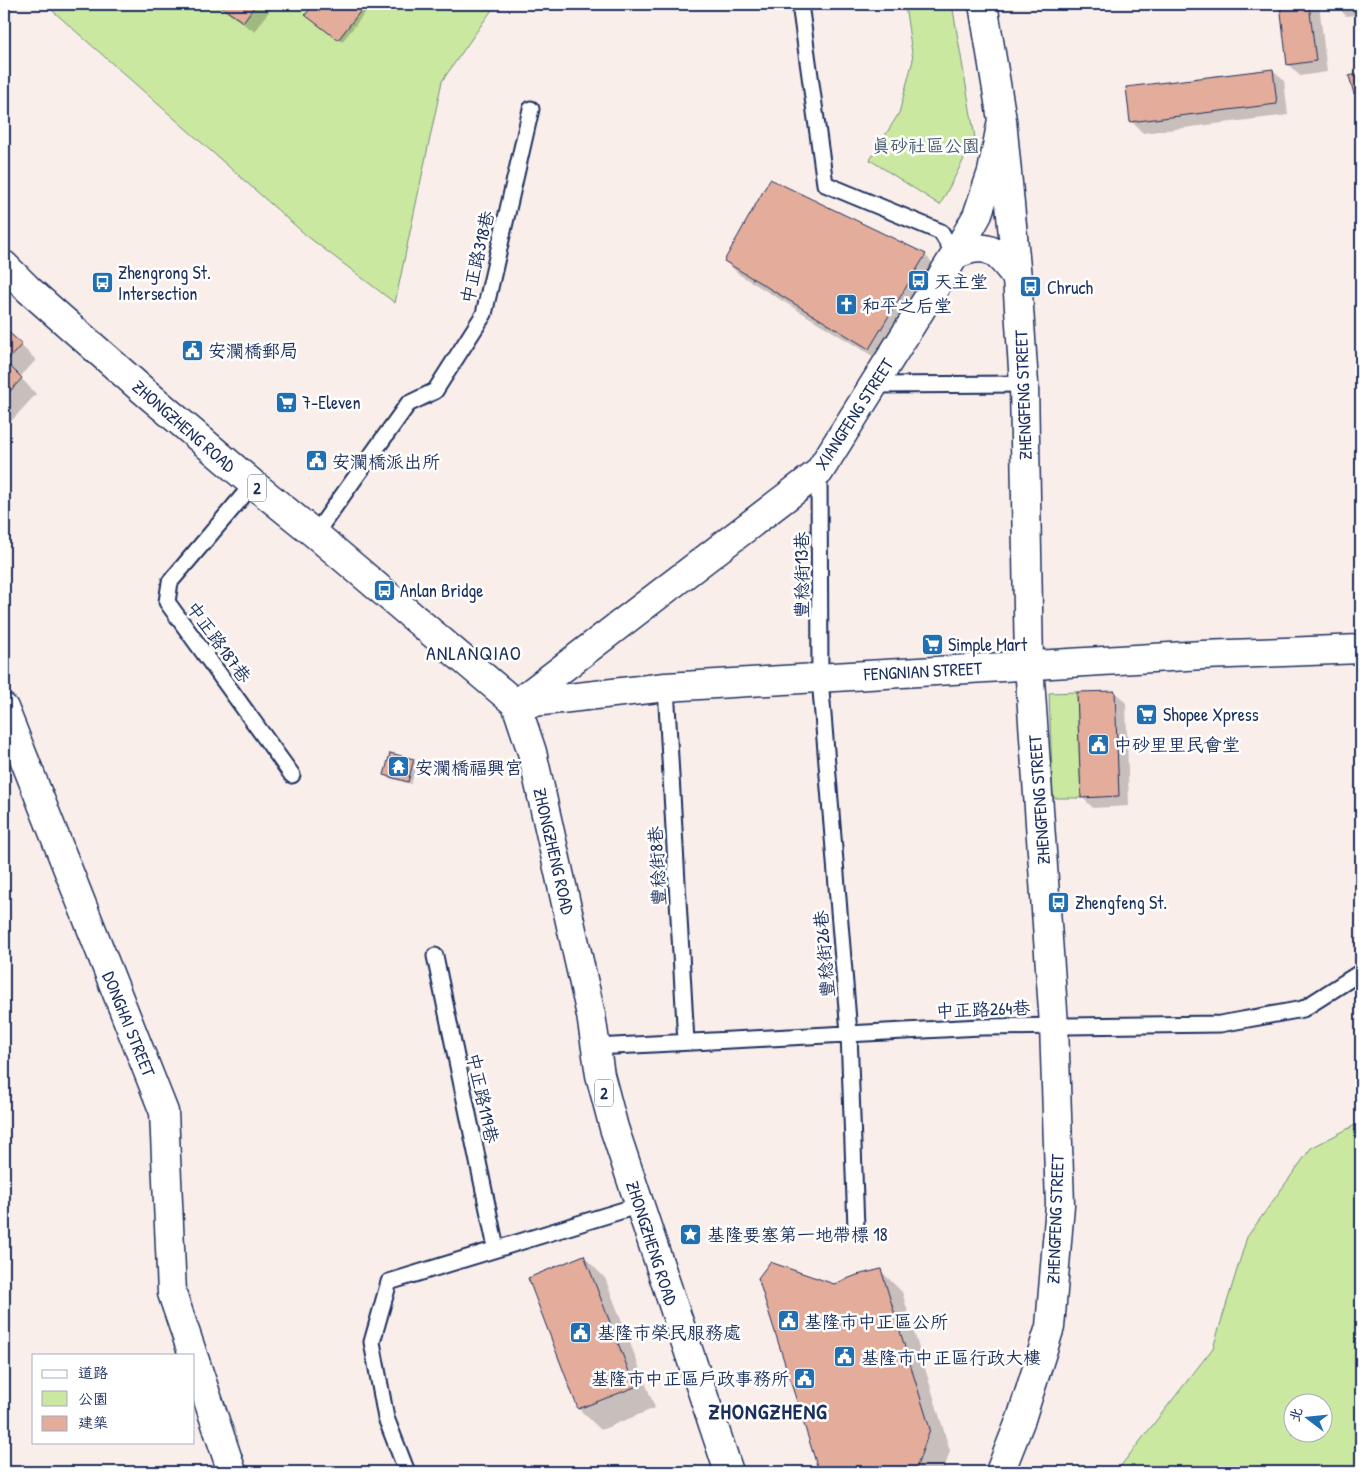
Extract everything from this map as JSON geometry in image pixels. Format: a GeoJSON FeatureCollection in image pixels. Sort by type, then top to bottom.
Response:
{"type":"FeatureCollection","features":[{"type":"Feature","properties":{"kind":"street","name":"XIANGFENG STREET"},"geometry":{"type":"LineString","coordinates":[[516,704],[819,472],[978,216],[992,172],[1002,120],[983,4]]}},
{"type":"Feature","properties":{"kind":"street","name":"ZHENGFENG STREET"},"geometry":{"type":"LineString","coordinates":[[1000,1472],[1022,1419],[1050,1327],[1060,1206],[1054,1025],[1029,665],[1024,384],[1017,278],[1002,120]]}},
{"type":"Feature","properties":{"kind":"street"},"geometry":{"type":"LineString","coordinates":[[954,255],[980,247],[1004,259],[1017,278]]}},
{"type":"Feature","properties":{"kind":"street","name":"ZHONGZHENG ROAD"},"geometry":{"type":"LineString","coordinates":[[4,265],[29,290],[252,484],[516,704],[532,752],[614,1128],[729,1472]]}},
{"type":"Feature","properties":{"kind":"street","name":"FENGNIAN STREET"},"geometry":{"type":"LineString","coordinates":[[516,704],[666,687],[1203,655],[1361,649]]}},
{"type":"Feature","properties":{"kind":"street","name":"DONGHAI STREET"},"geometry":{"type":"LineString","coordinates":[[4,708],[164,1112],[172,1293],[192,1354]]}},
{"type":"Feature","properties":{"kind":"street","name":"DONGHAI STREET"},"geometry":{"type":"LineString","coordinates":[[195,1362],[232,1472]]}},
{"type":"Feature","properties":{"kind":"lane"},"geometry":{"type":"LineString","coordinates":[[800,4],[825,184],[941,232],[954,255]]}},
{"type":"Feature","properties":{"kind":"lane","name":"中正路318巷"},"geometry":{"type":"LineString","coordinates":[[314,534],[408,404],[435,392],[484,314],[531,110]]}},
{"type":"Feature","properties":{"kind":"lane"},"geometry":{"type":"LineString","coordinates":[[874,385],[1024,384]]}},
{"type":"Feature","properties":{"kind":"lane","name":"豐稔街13巷"},"geometry":{"type":"LineString","coordinates":[[819,472],[820,678]]}},
{"type":"Feature","properties":{"kind":"lane","name":"中正路187巷"},"geometry":{"type":"LineString","coordinates":[[252,484],[170,582],[167,602],[292,775]]}},
{"type":"Feature","properties":{"kind":"lane","name":"豐稔街26巷"},"geometry":{"type":"LineString","coordinates":[[820,678],[849,1034],[856,1228]]}},
{"type":"Feature","properties":{"kind":"lane","name":"豐稔街8巷"},"geometry":{"type":"LineString","coordinates":[[666,687],[686,1042]]}},
{"type":"Feature","properties":{"kind":"lane","name":"中正路119巷"},"geometry":{"type":"LineString","coordinates":[[435,956],[496,1248]]}},
{"type":"Feature","properties":{"kind":"lane","name":"中正路264巷"},"geometry":{"type":"LineString","coordinates":[[595,1047],[1054,1025],[1220,1024],[1303,1009],[1361,972]]}},
{"type":"Feature","properties":{"kind":"lane"},"geometry":{"type":"LineString","coordinates":[[407,1472],[386,1418],[372,1342],[389,1282],[640,1205]]}},
{"type":"Feature","properties":{"kind":"green space"},"geometry":{"type":"Polygon","coordinates":[[[45,4],[496,4],[442,81],[395,303],[307,236],[45,4]]]}},
{"type":"Feature","properties":{"kind":"green space","name":"真砂社區公園"},"geometry":{"type":"Polygon","coordinates":[[[900,4],[952,4],[975,138],[940,205],[870,160],[899,113],[913,60],[906,12],[900,4]]]}},
{"type":"Feature","properties":{"kind":"green space"},"geometry":{"type":"Polygon","coordinates":[[[1077,692],[1081,798],[1053,798],[1049,693],[1077,692]]]}},
{"type":"Feature","properties":{"kind":"green space"},"geometry":{"type":"Polygon","coordinates":[[[1361,1122],[1361,1472],[1116,1472],[1213,1348],[1247,1237],[1311,1148],[1361,1122]]]}},
{"type":"Feature","properties":{"kind":"building"},"geometry":{"type":"Polygon","coordinates":[[[217,4],[256,4],[243,22],[217,4]]]}},
{"type":"Feature","properties":{"kind":"building"},"geometry":{"type":"Polygon","coordinates":[[[314,4],[366,4],[338,40],[305,15],[314,4]]]}},
{"type":"Feature","properties":{"kind":"building"},"geometry":{"type":"Polygon","coordinates":[[[1280,4],[1309,4],[1316,61],[1287,65],[1280,4]]]}},
{"type":"Feature","properties":{"kind":"building"},"geometry":{"type":"Polygon","coordinates":[[[1273,69],[1277,104],[1130,122],[1126,87],[1273,69]]]}},
{"type":"Feature","properties":{"kind":"building"},"geometry":{"type":"Polygon","coordinates":[[[1361,73],[1361,92],[1354,94],[1349,76],[1361,73]]]}},
{"type":"Feature","properties":{"kind":"building","name":"和平之后堂"},"geometry":{"type":"Polygon","coordinates":[[[770,179],[926,254],[869,349],[724,261],[770,179]]]}},
{"type":"Feature","properties":{"kind":"building"},"geometry":{"type":"Polygon","coordinates":[[[4,328],[22,344],[6,362],[22,378],[4,398],[4,328]]]}},
{"type":"Feature","properties":{"kind":"building","name":"中砂里里民會堂"},"geometry":{"type":"Polygon","coordinates":[[[1115,691],[1119,796],[1081,798],[1077,692],[1115,691]]]}},
{"type":"Feature","properties":{"kind":"building","name":"安瀾橋福興宮"},"geometry":{"type":"Polygon","coordinates":[[[390,753],[414,759],[408,782],[384,775],[390,753]]]}},
{"type":"Feature","properties":{"kind":"building","name":"基隆市榮民服務處"},"geometry":{"type":"Polygon","coordinates":[[[584,1255],[635,1387],[578,1409],[528,1278],[584,1255]]]}},
{"type":"Feature","properties":{"kind":"building","name":"基隆市中正區行政大樓"},"geometry":{"type":"Polygon","coordinates":[[[770,1262],[834,1284],[857,1275],[881,1269],[930,1429],[915,1472],[819,1472],[758,1278],[770,1262]]]}},
{"type":"Feature","properties":{"kind":"place","name":"天主堂"},"geometry":{"type":"Point","coordinates":[918,281]}},
{"type":"Feature","properties":{"kind":"place","name":"Zhengrong St. Intersection"},"geometry":{"type":"Point","coordinates":[102,282]}},
{"type":"Feature","properties":{"kind":"place","name":"Chruch"},"geometry":{"type":"Point","coordinates":[1031,287]}},
{"type":"Feature","properties":{"kind":"place","name":"和平之后堂"},"geometry":{"type":"Point","coordinates":[846,305]}},
{"type":"Feature","properties":{"kind":"place","name":"安瀾橋郵局"},"geometry":{"type":"Point","coordinates":[192,350]}},
{"type":"Feature","properties":{"kind":"place","name":"7-Eleven"},"geometry":{"type":"Point","coordinates":[286,402]}},
{"type":"Feature","properties":{"kind":"place","name":"安瀾橋派出所"},"geometry":{"type":"Point","coordinates":[316,461]}},
{"type":"Feature","properties":{"kind":"place","name":"Anlan Bridge"},"geometry":{"type":"Point","coordinates":[384,590]}},
{"type":"Feature","properties":{"kind":"place","name":"Simple Mart"},"geometry":{"type":"Point","coordinates":[932,644]}},
{"type":"Feature","properties":{"kind":"place","name":"Shopee Xpress"},"geometry":{"type":"Point","coordinates":[1147,714]}},
{"type":"Feature","properties":{"kind":"place","name":"中砂里里民會堂"},"geometry":{"type":"Point","coordinates":[1098,744]}},
{"type":"Feature","properties":{"kind":"place","name":"安瀾橋福興宮"},"geometry":{"type":"Point","coordinates":[399,767]}},
{"type":"Feature","properties":{"kind":"place","name":"Zhengfeng St."},"geometry":{"type":"Point","coordinates":[1059,902]}},
{"type":"Feature","properties":{"kind":"place","name":"基隆要塞第一地帶標 18"},"geometry":{"type":"Point","coordinates":[691,1234]}},
{"type":"Feature","properties":{"kind":"place","name":"基隆市中正區公所"},"geometry":{"type":"Point","coordinates":[788,1321]}},
{"type":"Feature","properties":{"kind":"place","name":"基隆市榮民服務處"},"geometry":{"type":"Point","coordinates":[581,1332]}},
{"type":"Feature","properties":{"kind":"place","name":"基隆市中正區行政大樓"},"geometry":{"type":"Point","coordinates":[845,1357]}},
{"type":"Feature","properties":{"kind":"place","name":"基隆市中正區戶政事務所"},"geometry":{"type":"Point","coordinates":[805,1378]}},
{"type":"Feature","properties":{"kind":"district","name":"ANLANQIAO"},"geometry":{"type":"Point","coordinates":[474,652]}},
{"type":"Feature","properties":{"kind":"district","name":"ZHONGZHENG"},"geometry":{"type":"Point","coordinates":[768,1411]}}]}
